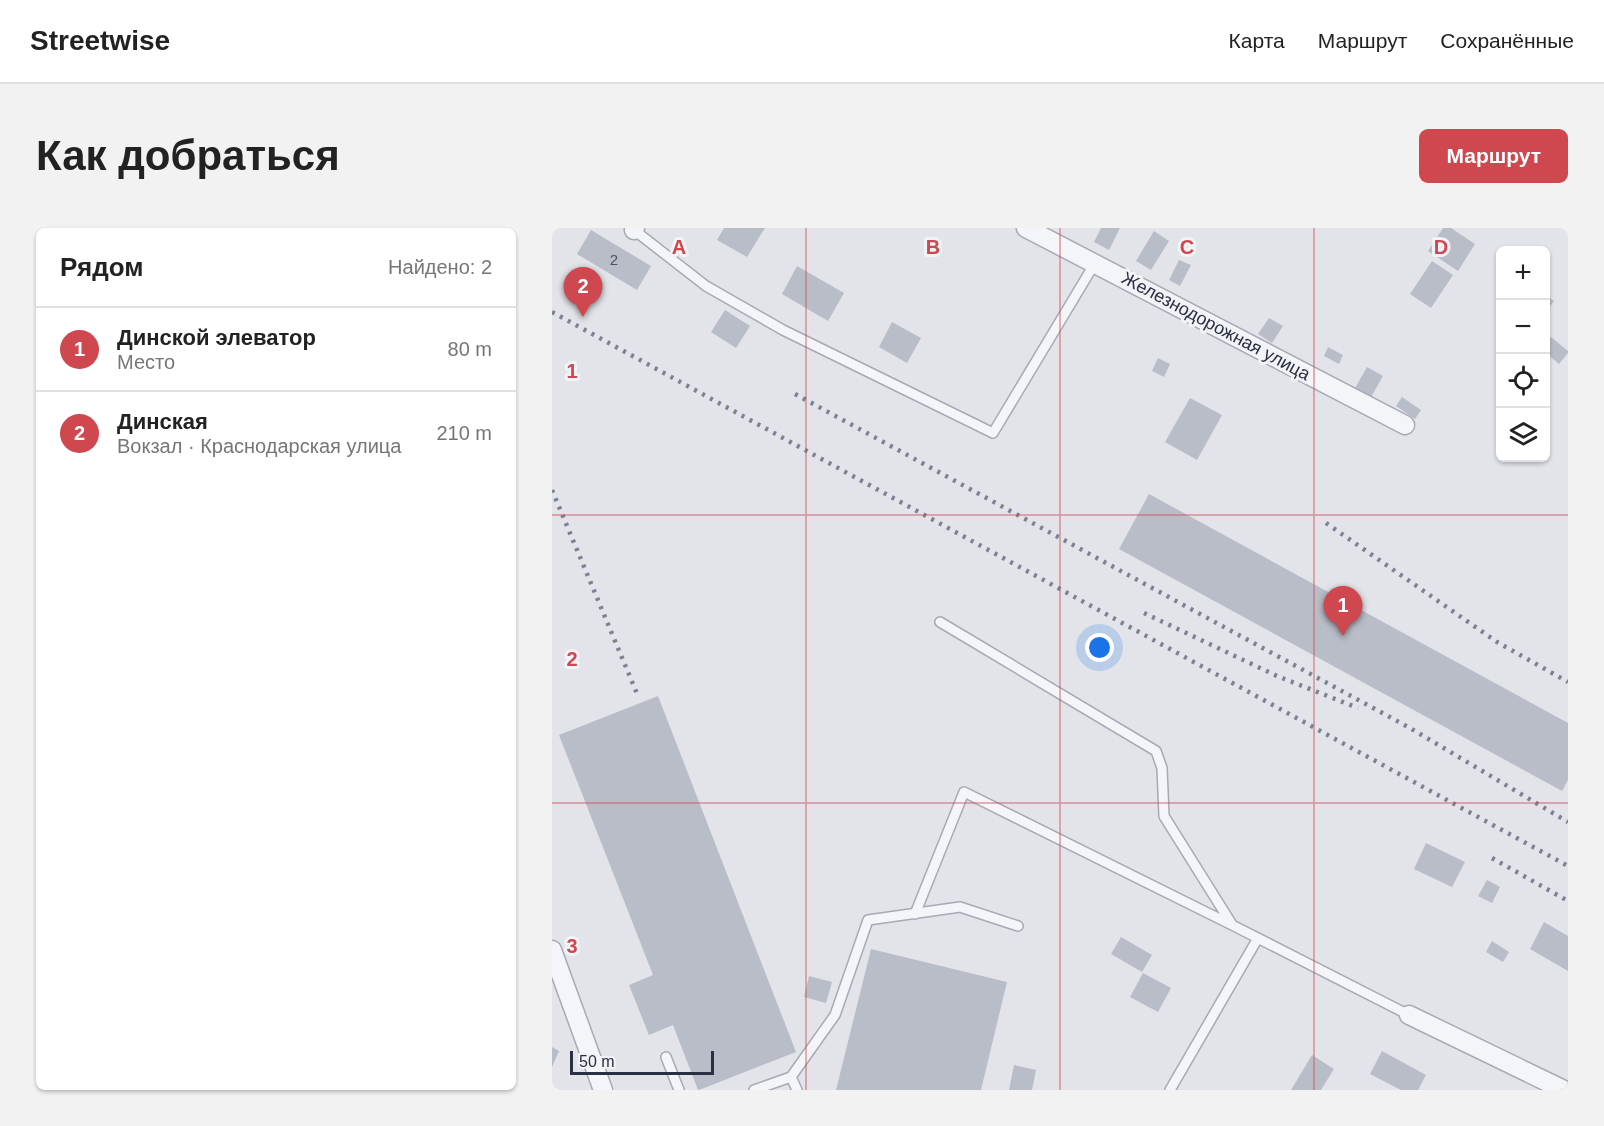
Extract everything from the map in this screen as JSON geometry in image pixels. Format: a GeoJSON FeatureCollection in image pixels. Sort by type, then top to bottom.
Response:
{"type":"FeatureCollection","features":[{"type":"Feature","properties":{"kind":"street","name":"Железнодорожная улица"},"geometry":{"type":"LineString","coordinates":[[1026,228],[1405,425]]}},
{"type":"Feature","properties":{"kind":"street"},"geometry":{"type":"LineString","coordinates":[[552,950],[603,1090]]}},
{"type":"Feature","properties":{"kind":"street"},"geometry":{"type":"LineString","coordinates":[[1410,1015],[1564,1090]]}},
{"type":"Feature","properties":{"kind":"lane"},"geometry":{"type":"LineString","coordinates":[[635,229],[706,286],[725,297],[783,330],[993,433],[1095,263]]}},
{"type":"Feature","properties":{"kind":"lane"},"geometry":{"type":"LineString","coordinates":[[940,622],[1156,752],[1162,768],[1164,816],[1232,925]]}},
{"type":"Feature","properties":{"kind":"lane"},"geometry":{"type":"LineString","coordinates":[[915,914],[964,792],[1410,1015]]}},
{"type":"Feature","properties":{"kind":"lane"},"geometry":{"type":"LineString","coordinates":[[754,1090],[791,1077],[835,1015],[868,920],[960,907],[1018,926]]}},
{"type":"Feature","properties":{"kind":"lane"},"geometry":{"type":"LineString","coordinates":[[1170,1090],[1258,938]]}},
{"type":"Feature","properties":{"kind":"lane"},"geometry":{"type":"LineString","coordinates":[[666,1057],[679,1090]]}},
{"type":"Feature","properties":{"kind":"lane"},"geometry":{"type":"LineString","coordinates":[[791,1077],[797,1090]]}},
{"type":"Feature","properties":{"kind":"building"},"geometry":{"type":"Polygon","coordinates":[[[724,228],[765,228],[747,257],[717,240],[724,228]]]}},
{"type":"Feature","properties":{"kind":"building"},"geometry":{"type":"Polygon","coordinates":[[[1101,228],[1120,228],[1109,250],[1094,242],[1101,228]]]}},
{"type":"Feature","properties":{"kind":"building"},"geometry":{"type":"Polygon","coordinates":[[[1443,228],[1451,228],[1475,244],[1458,271],[1428,251],[1443,228]]]}},
{"type":"Feature","properties":{"kind":"building"},"geometry":{"type":"Polygon","coordinates":[[[591,230],[651,266],[637,290],[577,254],[591,230]]]}},
{"type":"Feature","properties":{"kind":"building"},"geometry":{"type":"Polygon","coordinates":[[[1154,231],[1169,241],[1151,270],[1136,261],[1154,231]]]}},
{"type":"Feature","properties":{"kind":"building"},"geometry":{"type":"Polygon","coordinates":[[[1179,260],[1191,265],[1180,286],[1169,280],[1179,260]]]}},
{"type":"Feature","properties":{"kind":"building"},"geometry":{"type":"Polygon","coordinates":[[[1432,261],[1453,275],[1431,308],[1410,294],[1432,261]]]}},
{"type":"Feature","properties":{"kind":"building"},"geometry":{"type":"Polygon","coordinates":[[[797,266],[844,293],[828,321],[782,294],[797,266]]]}},
{"type":"Feature","properties":{"kind":"building"},"geometry":{"type":"Polygon","coordinates":[[[725,310],[750,326],[736,348],[711,332],[725,310]]]}},
{"type":"Feature","properties":{"kind":"building"},"geometry":{"type":"Polygon","coordinates":[[[1269,318],[1283,326],[1272,343],[1258,334],[1269,318]]]}},
{"type":"Feature","properties":{"kind":"building"},"geometry":{"type":"Polygon","coordinates":[[[892,322],[921,338],[907,363],[879,347],[892,322]]]}},
{"type":"Feature","properties":{"kind":"building"},"geometry":{"type":"Polygon","coordinates":[[[1550,338],[1568,351],[1559,364],[1550,356],[1550,338]]]}},
{"type":"Feature","properties":{"kind":"building"},"geometry":{"type":"Polygon","coordinates":[[[1328,347],[1343,355],[1339,364],[1324,356],[1328,347]]]}},
{"type":"Feature","properties":{"kind":"building"},"geometry":{"type":"Polygon","coordinates":[[[1158,358],[1170,364],[1164,377],[1152,371],[1158,358]]]}},
{"type":"Feature","properties":{"kind":"building"},"geometry":{"type":"Polygon","coordinates":[[[1367,367],[1383,376],[1370,399],[1354,390],[1367,367]]]}},
{"type":"Feature","properties":{"kind":"building"},"geometry":{"type":"Polygon","coordinates":[[[1402,397],[1421,410],[1415,419],[1396,406],[1402,397]]]}},
{"type":"Feature","properties":{"kind":"building"},"geometry":{"type":"Polygon","coordinates":[[[1190,398],[1222,415],[1197,460],[1165,442],[1190,398]]]}},
{"type":"Feature","properties":{"kind":"building"},"geometry":{"type":"Polygon","coordinates":[[[1149,494],[1568,723],[1568,780],[1562,791],[1119,549],[1149,494]]]}},
{"type":"Feature","properties":{"kind":"building"},"geometry":{"type":"Polygon","coordinates":[[[658,696],[796,1052],[699,1090],[673,1025],[649,1035],[629,985],[653,975],[559,735],[658,696]]]}},
{"type":"Feature","properties":{"kind":"building"},"geometry":{"type":"Polygon","coordinates":[[[1426,843],[1465,862],[1452,887],[1414,869],[1426,843]]]}},
{"type":"Feature","properties":{"kind":"building"},"geometry":{"type":"Polygon","coordinates":[[[1487,880],[1500,887],[1492,903],[1478,896],[1487,880]]]}},
{"type":"Feature","properties":{"kind":"building"},"geometry":{"type":"Polygon","coordinates":[[[1544,922],[1568,936],[1568,971],[1530,949],[1544,922]]]}},
{"type":"Feature","properties":{"kind":"building"},"geometry":{"type":"Polygon","coordinates":[[[1121,937],[1152,955],[1142,972],[1111,954],[1121,937]]]}},
{"type":"Feature","properties":{"kind":"building"},"geometry":{"type":"Polygon","coordinates":[[[1492,941],[1509,952],[1503,962],[1486,952],[1492,941]]]}},
{"type":"Feature","properties":{"kind":"building"},"geometry":{"type":"Polygon","coordinates":[[[871,949],[1007,982],[981,1090],[836,1090],[871,949]]]}},
{"type":"Feature","properties":{"kind":"building"},"geometry":{"type":"Polygon","coordinates":[[[1143,973],[1171,988],[1158,1012],[1130,997],[1143,973]]]}},
{"type":"Feature","properties":{"kind":"building"},"geometry":{"type":"Polygon","coordinates":[[[809,976],[832,982],[826,1003],[804,997],[809,976]]]}},
{"type":"Feature","properties":{"kind":"building"},"geometry":{"type":"Polygon","coordinates":[[[552,1047],[559,1051],[552,1067],[552,1047]]]}},
{"type":"Feature","properties":{"kind":"building"},"geometry":{"type":"Polygon","coordinates":[[[1382,1051],[1426,1075],[1418,1090],[1401,1090],[1370,1074],[1382,1051]]]}},
{"type":"Feature","properties":{"kind":"building"},"geometry":{"type":"Polygon","coordinates":[[[1312,1055],[1334,1069],[1321,1090],[1291,1090],[1312,1055]]]}},
{"type":"Feature","properties":{"kind":"building"},"geometry":{"type":"Polygon","coordinates":[[[1014,1065],[1036,1070],[1032,1090],[1009,1090],[1014,1065]]]}},
{"type":"Feature","properties":{"kind":"railway"},"geometry":{"type":"LineString","coordinates":[[552,312],[1568,866]]}},
{"type":"Feature","properties":{"kind":"railway"},"geometry":{"type":"LineString","coordinates":[[795,394],[1410,728],[1568,822]]}},
{"type":"Feature","properties":{"kind":"railway"},"geometry":{"type":"LineString","coordinates":[[552,490],[638,696]]}},
{"type":"Feature","properties":{"kind":"railway"},"geometry":{"type":"LineString","coordinates":[[1326,523],[1497,642],[1568,682]]}},
{"type":"Feature","properties":{"kind":"railway"},"geometry":{"type":"LineString","coordinates":[[1144,613],[1277,676],[1358,708]]}},
{"type":"Feature","properties":{"kind":"railway"},"geometry":{"type":"LineString","coordinates":[[1492,858],[1568,901]]}},
{"type":"Feature","properties":{"kind":"place","name":"Динская"},"geometry":{"type":"Point","coordinates":[583,317]}},
{"type":"Feature","properties":{"kind":"place","name":"Динской элеватор"},"geometry":{"type":"Point","coordinates":[1343,636]}}]}
